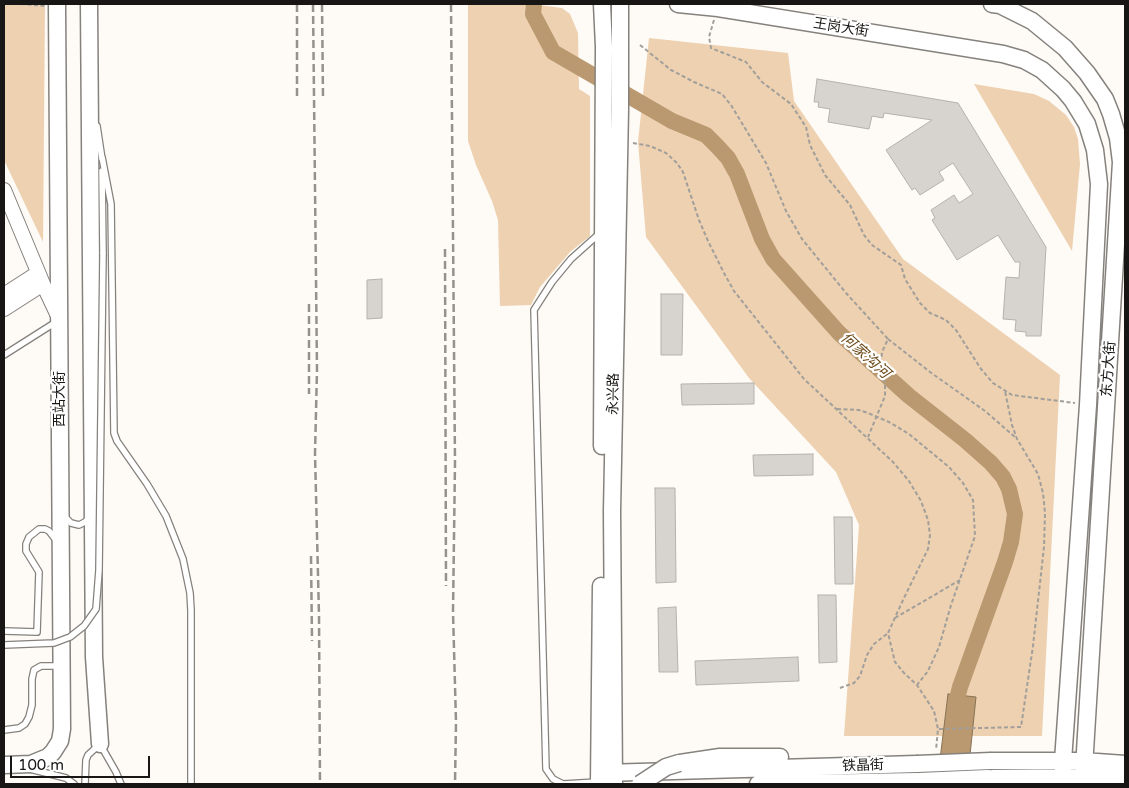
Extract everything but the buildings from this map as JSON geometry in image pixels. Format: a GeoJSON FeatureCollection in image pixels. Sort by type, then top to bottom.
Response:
{"type":"FeatureCollection","features":[{"type":"Feature","properties":{"kind":"main road"},"geometry":{"type":"LineString","coordinates":[[89,4],[94,657],[100,744]]}},
{"type":"Feature","properties":{"kind":"main road","name":"永兴路"},"geometry":{"type":"LineString","coordinates":[[602,4],[604,47],[605,779]]}},
{"type":"Feature","properties":{"kind":"main road","name":"永兴路"},"geometry":{"type":"LineString","coordinates":[[605,779],[620,110],[620,4]]}},
{"type":"Feature","properties":{"kind":"main road","name":"王岗大街"},"geometry":{"type":"LineString","coordinates":[[678,4],[718,8],[1003,54]]}},
{"type":"Feature","properties":{"kind":"main road","name":"西站大街"},"geometry":{"type":"LineString","coordinates":[[10,765],[31,764],[48,757],[60,741],[62,729],[57,5]]}},
{"type":"Feature","properties":{"kind":"main road","name":"东方大街"},"geometry":{"type":"LineString","coordinates":[[996,5],[1032,22],[1044,30],[1065,48],[1088,73],[1105,100],[1111,114],[1118,138],[1121,162],[1083,781]]}},
{"type":"Feature","properties":{"kind":"main road","name":"东方大街"},"geometry":{"type":"LineString","coordinates":[[1003,54],[1032,63],[1051,77],[1073,101],[1081,112],[1092,136],[1098,165],[1088,405],[1063,781]]}},
{"type":"Feature","properties":{"kind":"main road"},"geometry":{"type":"LineString","coordinates":[[640,784],[666,767],[679,763],[720,757],[917,757],[990,761]]}},
{"type":"Feature","properties":{"kind":"main road","name":"铁晶街"},"geometry":{"type":"LineString","coordinates":[[605,779],[990,761],[1083,761],[1125,764]]}},
{"type":"Feature","properties":{"kind":"main road","name":"铁晶街"},"geometry":{"type":"LineString","coordinates":[[758,784],[988,778],[1063,781],[1125,780]]}},
{"type":"Feature","properties":{"kind":"street"},"geometry":{"type":"LineString","coordinates":[[4,190],[40,279],[60,320]]}},
{"type":"Feature","properties":{"kind":"street"},"geometry":{"type":"LineString","coordinates":[[4,296],[40,279]]}},
{"type":"Feature","properties":{"kind":"street"},"geometry":{"type":"LineString","coordinates":[[4,309],[40,279]]}},
{"type":"Feature","properties":{"kind":"lane"},"geometry":{"type":"LineString","coordinates":[[90,77],[111,204],[114,433],[117,441],[148,484],[166,516],[183,559],[190,593],[191,784]]}},
{"type":"Feature","properties":{"kind":"lane"},"geometry":{"type":"LineString","coordinates":[[4,644],[46,644],[60,641],[77,633],[90,620],[96,609],[99,570],[103,254],[102,157]]}},
{"type":"Feature","properties":{"kind":"lane"},"geometry":{"type":"LineString","coordinates":[[604,230],[571,259],[552,282],[534,310],[546,769],[553,779],[563,784],[605,779]]}},
{"type":"Feature","properties":{"kind":"lane"},"geometry":{"type":"LineString","coordinates":[[4,355],[60,320]]}},
{"type":"Feature","properties":{"kind":"lane"},"geometry":{"type":"LineString","coordinates":[[61,512],[71,523],[79,525],[86,522],[94,510]]}},
{"type":"Feature","properties":{"kind":"lane"},"geometry":{"type":"LineString","coordinates":[[4,631],[37,632],[39,579],[37,567],[26,551],[29,537],[39,529],[45,529],[54,536],[61,550]]}},
{"type":"Feature","properties":{"kind":"lane"},"geometry":{"type":"LineString","coordinates":[[4,730],[19,728],[25,724],[29,717],[32,705],[34,670],[44,666],[62,666]]}},
{"type":"Feature","properties":{"kind":"lane"},"geometry":{"type":"LineString","coordinates":[[85,784],[86,760],[88,755],[100,744],[121,784]]}},
{"type":"Feature","properties":{"kind":"lane"},"geometry":{"type":"LineString","coordinates":[[10,765],[66,778],[74,784]]}},
{"type":"Feature","properties":{"kind":"path"},"geometry":{"type":"LineString","coordinates":[[21,4],[57,5]]}},
{"type":"Feature","properties":{"kind":"path"},"geometry":{"type":"LineString","coordinates":[[718,8],[709,37],[711,48],[746,62],[762,82],[791,104],[806,127],[810,145],[824,175],[850,205],[864,235],[872,245],[901,265],[905,279],[920,303],[930,313],[946,320],[956,330],[993,383],[1012,395],[1088,405]]}},
{"type":"Feature","properties":{"kind":"path"},"geometry":{"type":"LineString","coordinates":[[640,45],[671,70],[722,94],[731,105],[766,163],[786,211],[802,240],[846,293],[888,339],[992,417],[1017,439]]}},
{"type":"Feature","properties":{"kind":"path"},"geometry":{"type":"LineString","coordinates":[[628,142],[650,146],[666,153],[677,163],[683,172],[702,227],[734,291],[804,379],[892,462],[910,481],[921,501],[928,520],[930,536],[928,549],[888,633],[874,644],[867,655],[860,676],[854,683],[840,688]]}},
{"type":"Feature","properties":{"kind":"path"},"geometry":{"type":"LineString","coordinates":[[868,438],[885,396],[886,386],[881,362],[882,352],[888,339]]}},
{"type":"Feature","properties":{"kind":"path"},"geometry":{"type":"LineString","coordinates":[[938,729],[1021,727],[1033,646],[1044,547],[1045,513],[1043,493],[1038,474],[1017,439],[1005,391]]}},
{"type":"Feature","properties":{"kind":"path"},"geometry":{"type":"LineString","coordinates":[[837,409],[859,410],[877,416],[909,434],[949,467],[963,483],[973,500],[976,536],[935,659],[917,685]]}},
{"type":"Feature","properties":{"kind":"path"},"geometry":{"type":"LineString","coordinates":[[894,618],[960,580]]}},
{"type":"Feature","properties":{"kind":"path"},"geometry":{"type":"LineString","coordinates":[[888,633],[895,662],[917,685],[934,711],[938,729],[935,756]]}},
{"type":"Feature","properties":{"kind":"shaded area"},"geometry":{"type":"Polygon","coordinates":[[[4,4],[45,4],[43,242],[4,160],[4,4]]]}},
{"type":"Feature","properties":{"kind":"shaded area"},"geometry":{"type":"Polygon","coordinates":[[[468,4],[532,4],[562,8],[570,14],[578,33],[579,89],[590,96],[590,236],[570,252],[540,287],[531,305],[500,306],[498,220],[468,141],[468,4]]]}},
{"type":"Feature","properties":{"kind":"shaded area"},"geometry":{"type":"Polygon","coordinates":[[[649,38],[788,53],[794,101],[903,259],[1060,375],[1042,736],[844,736],[859,525],[836,472],[749,378],[646,237],[638,142],[649,38]]]}},
{"type":"Feature","properties":{"kind":"shaded area"},"geometry":{"type":"Polygon","coordinates":[[[974,84],[1034,94],[1049,101],[1066,115],[1074,127],[1078,139],[1080,164],[1072,251],[974,84]]]}},
{"type":"Feature","properties":{"kind":"shaded area"},"geometry":{"type":"Polygon","coordinates":[[[948,694],[976,697],[967,784],[937,784],[948,694]]]}},
{"type":"Feature","properties":{"kind":"waterway","name":"何家沟河"},"geometry":{"type":"LineString","coordinates":[[534,4],[533,14],[553,52],[672,121],[706,135],[717,146],[728,158],[737,174],[762,239],[773,259],[839,333],[909,396],[965,440],[991,463],[1003,477],[1009,489],[1015,514],[1011,542],[960,687],[955,716]]}},
{"type":"Feature","properties":{"kind":"railway"},"geometry":{"type":"LineString","coordinates":[[297,4],[297,98]]}},
{"type":"Feature","properties":{"kind":"railway"},"geometry":{"type":"LineString","coordinates":[[313,4],[317,370],[315,454],[319,615],[320,784]]}},
{"type":"Feature","properties":{"kind":"railway"},"geometry":{"type":"LineString","coordinates":[[322,4],[323,96]]}},
{"type":"Feature","properties":{"kind":"railway"},"geometry":{"type":"LineString","coordinates":[[451,4],[455,462],[453,612],[456,722],[455,784]]}},
{"type":"Feature","properties":{"kind":"railway"},"geometry":{"type":"LineString","coordinates":[[445,249],[446,586]]}},
{"type":"Feature","properties":{"kind":"railway"},"geometry":{"type":"LineString","coordinates":[[309,304],[309,394]]}},
{"type":"Feature","properties":{"kind":"railway"},"geometry":{"type":"LineString","coordinates":[[311,556],[312,641]]}}]}
